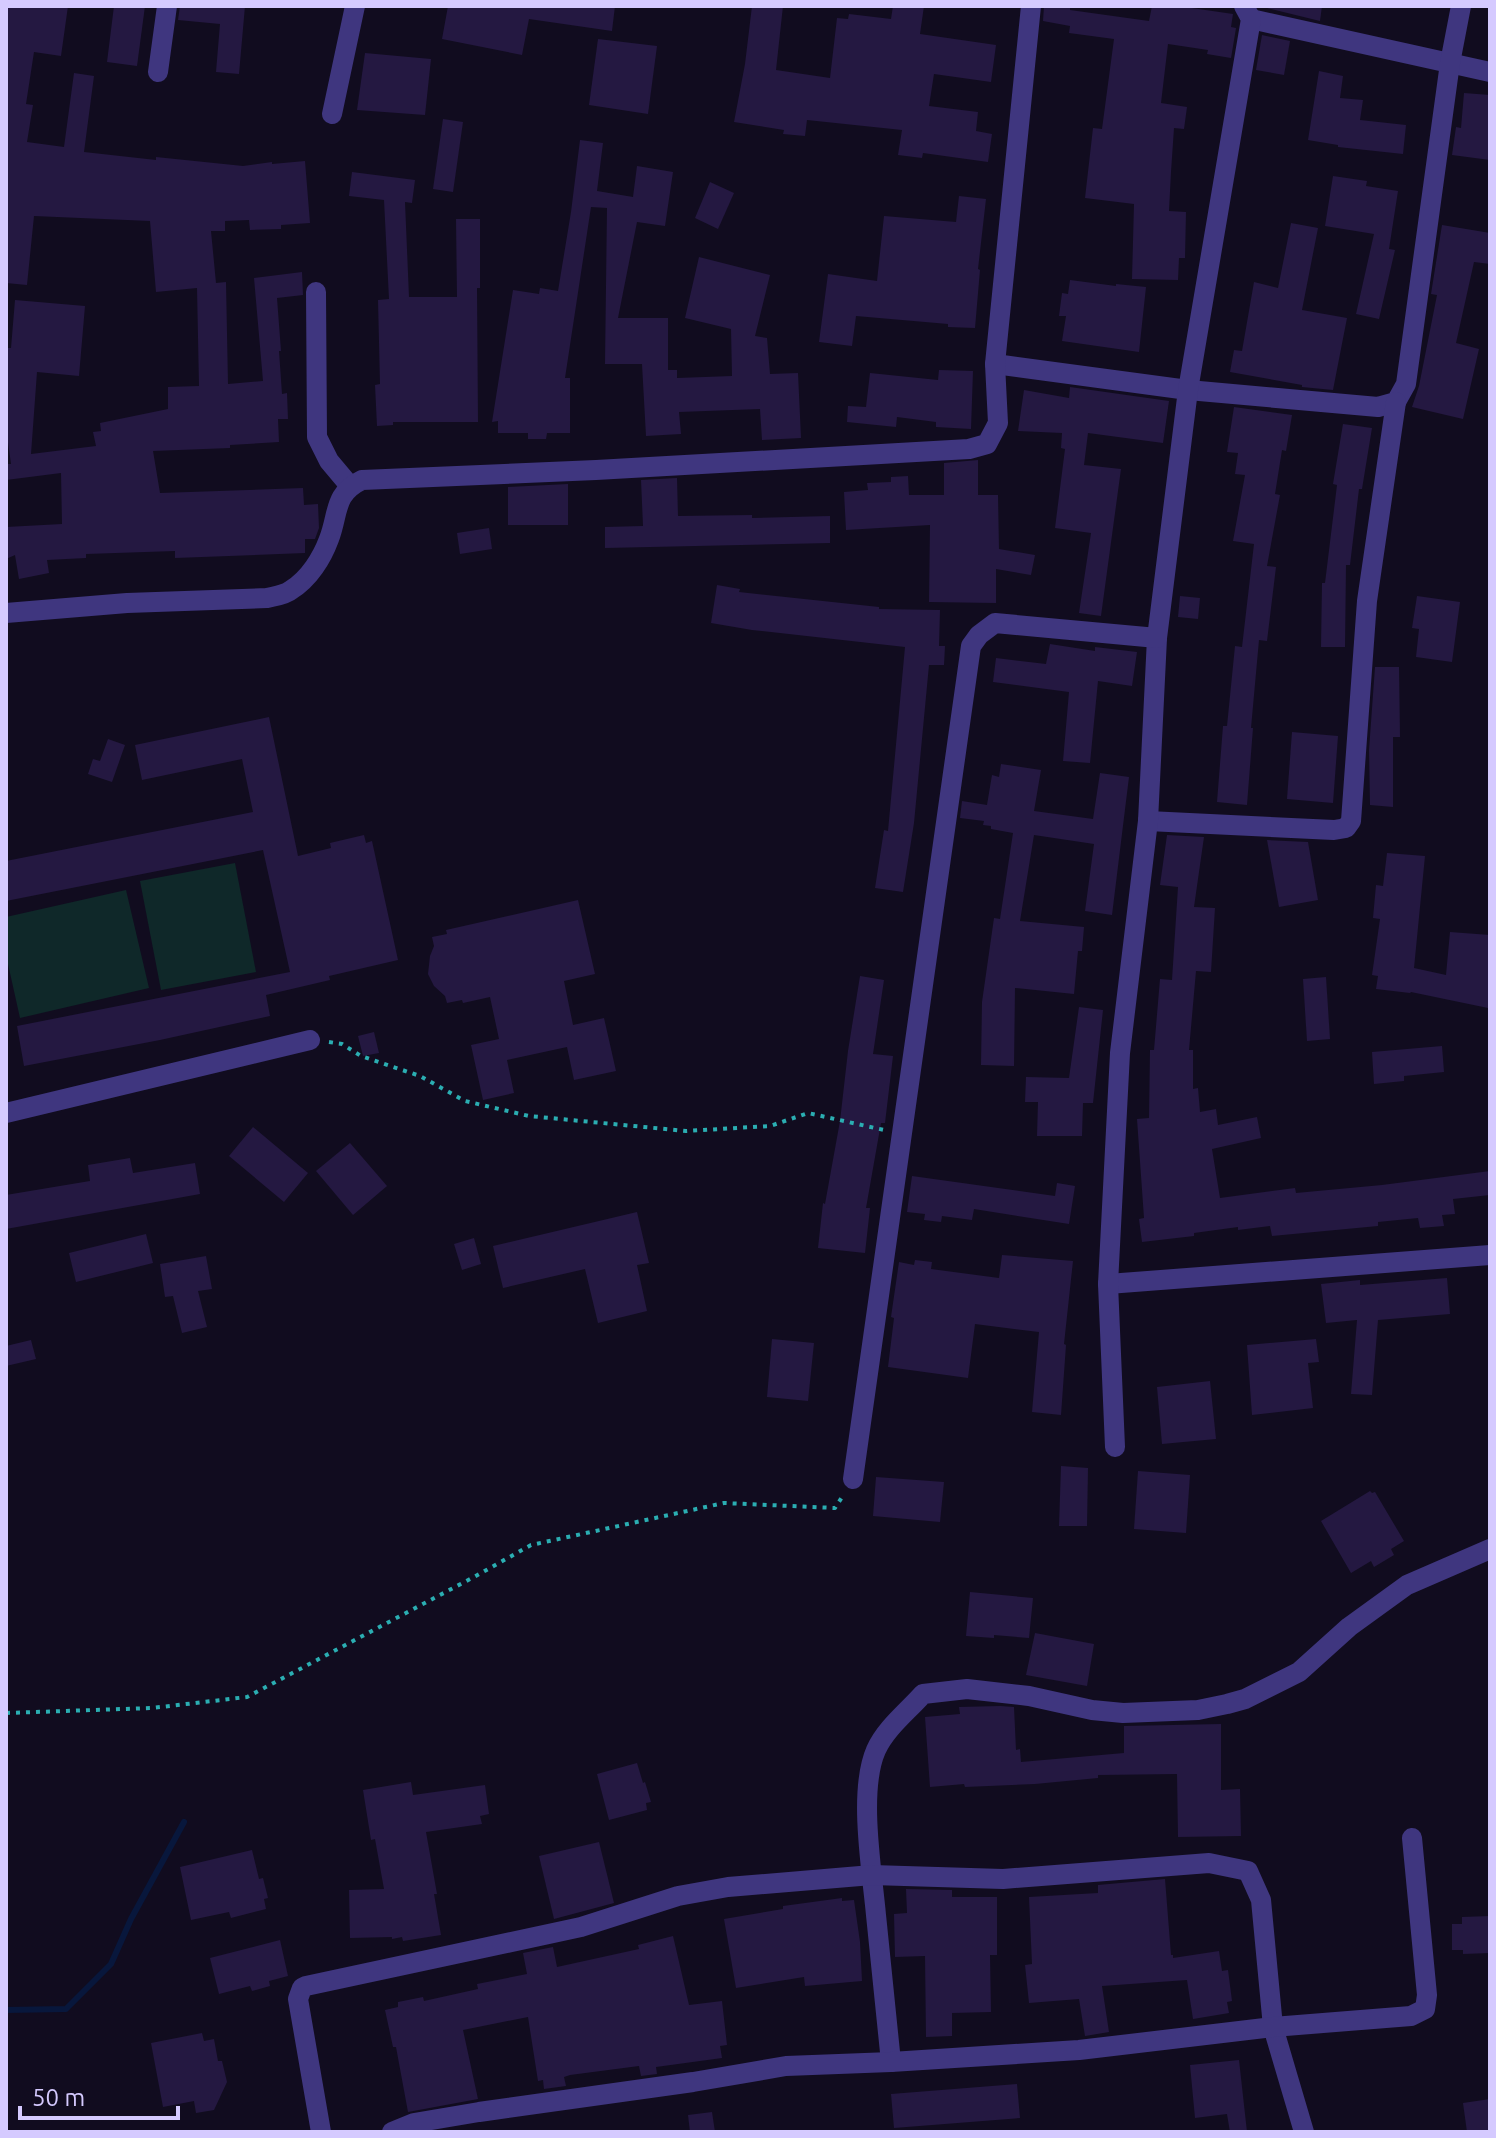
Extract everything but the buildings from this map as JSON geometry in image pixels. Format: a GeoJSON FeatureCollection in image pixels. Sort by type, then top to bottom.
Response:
{"type":"FeatureCollection","features":[{"type":"Feature","properties":{"kind":"street"},"geometry":{"type":"LineString","coordinates":[[158,72],[167,6]]}},
{"type":"Feature","properties":{"kind":"street"},"geometry":{"type":"LineString","coordinates":[[332,114],[355,6]]}},
{"type":"Feature","properties":{"kind":"street"},"geometry":{"type":"LineString","coordinates":[[6,613],[127,603],[267,598],[289,592],[316,565],[329,539],[341,496],[350,486],[362,480],[969,449],[987,444],[998,423],[995,364],[1031,6]]}},
{"type":"Feature","properties":{"kind":"street"},"geometry":{"type":"LineString","coordinates":[[1148,821],[1334,830],[1346,828],[1351,821],[1367,601],[1396,402],[1406,384],[1450,63],[1461,6]]}},
{"type":"Feature","properties":{"kind":"street"},"geometry":{"type":"LineString","coordinates":[[1115,1447],[1108,1284],[1120,1053],[1148,821],[1157,638],[1188,390],[1248,12],[1490,72]]}},
{"type":"Feature","properties":{"kind":"street"},"geometry":{"type":"LineString","coordinates":[[316,292],[317,437],[329,461],[350,486]]}},
{"type":"Feature","properties":{"kind":"street"},"geometry":{"type":"LineString","coordinates":[[995,364],[1188,390],[1378,407],[1396,402]]}},
{"type":"Feature","properties":{"kind":"street"},"geometry":{"type":"LineString","coordinates":[[853,1479],[971,646],[979,635],[995,623],[1157,638]]}},
{"type":"Feature","properties":{"kind":"street"},"geometry":{"type":"LineString","coordinates":[[6,1113],[310,1040]]}},
{"type":"Feature","properties":{"kind":"street"},"geometry":{"type":"LineString","coordinates":[[1108,1284],[1490,1255]]}},
{"type":"Feature","properties":{"kind":"street"},"geometry":{"type":"LineString","coordinates":[[891,2062],[872,1875],[868,1782],[875,1753],[884,1735],[923,1694],[967,1689],[1029,1696],[1092,1710],[1123,1713],[1198,1710],[1227,1704],[1245,1699],[1299,1672],[1349,1627],[1407,1585],[1490,1549]]}},
{"type":"Feature","properties":{"kind":"street"},"geometry":{"type":"LineString","coordinates":[[392,2132],[414,2123],[466,2114],[786,2066],[1079,2050],[1273,2027],[1411,2016],[1425,2009],[1427,1995],[1412,1838]]}},
{"type":"Feature","properties":{"kind":"street"},"geometry":{"type":"LineString","coordinates":[[321,2132],[298,1999],[306,1986],[581,1927],[678,1896],[728,1887],[872,1875],[1003,1879],[1209,1863],[1248,1871],[1261,1900],[1273,2027],[1304,2132]]}},
{"type":"Feature","properties":{"kind":"path"},"geometry":{"type":"LineString","coordinates":[[310,1040],[342,1044],[361,1056],[420,1076],[465,1101],[529,1116],[686,1131],[770,1126],[808,1113],[902,1133]]}},
{"type":"Feature","properties":{"kind":"path"},"geometry":{"type":"LineString","coordinates":[[6,1713],[152,1708],[247,1697],[531,1545],[724,1503],[835,1508],[853,1479]]}},
{"type":"Feature","properties":{"kind":"green space"},"geometry":{"type":"Polygon","coordinates":[[[235,863],[256,972],[161,990],[140,881],[235,863]]]}},
{"type":"Feature","properties":{"kind":"green space"},"geometry":{"type":"Polygon","coordinates":[[[126,890],[149,988],[20,1018],[6,955],[6,917],[126,890]]]}},
{"type":"Feature","properties":{"kind":"waterway"},"geometry":{"type":"LineString","coordinates":[[6,2010],[66,2009],[111,1964],[131,1919],[184,1822]]}}]}
